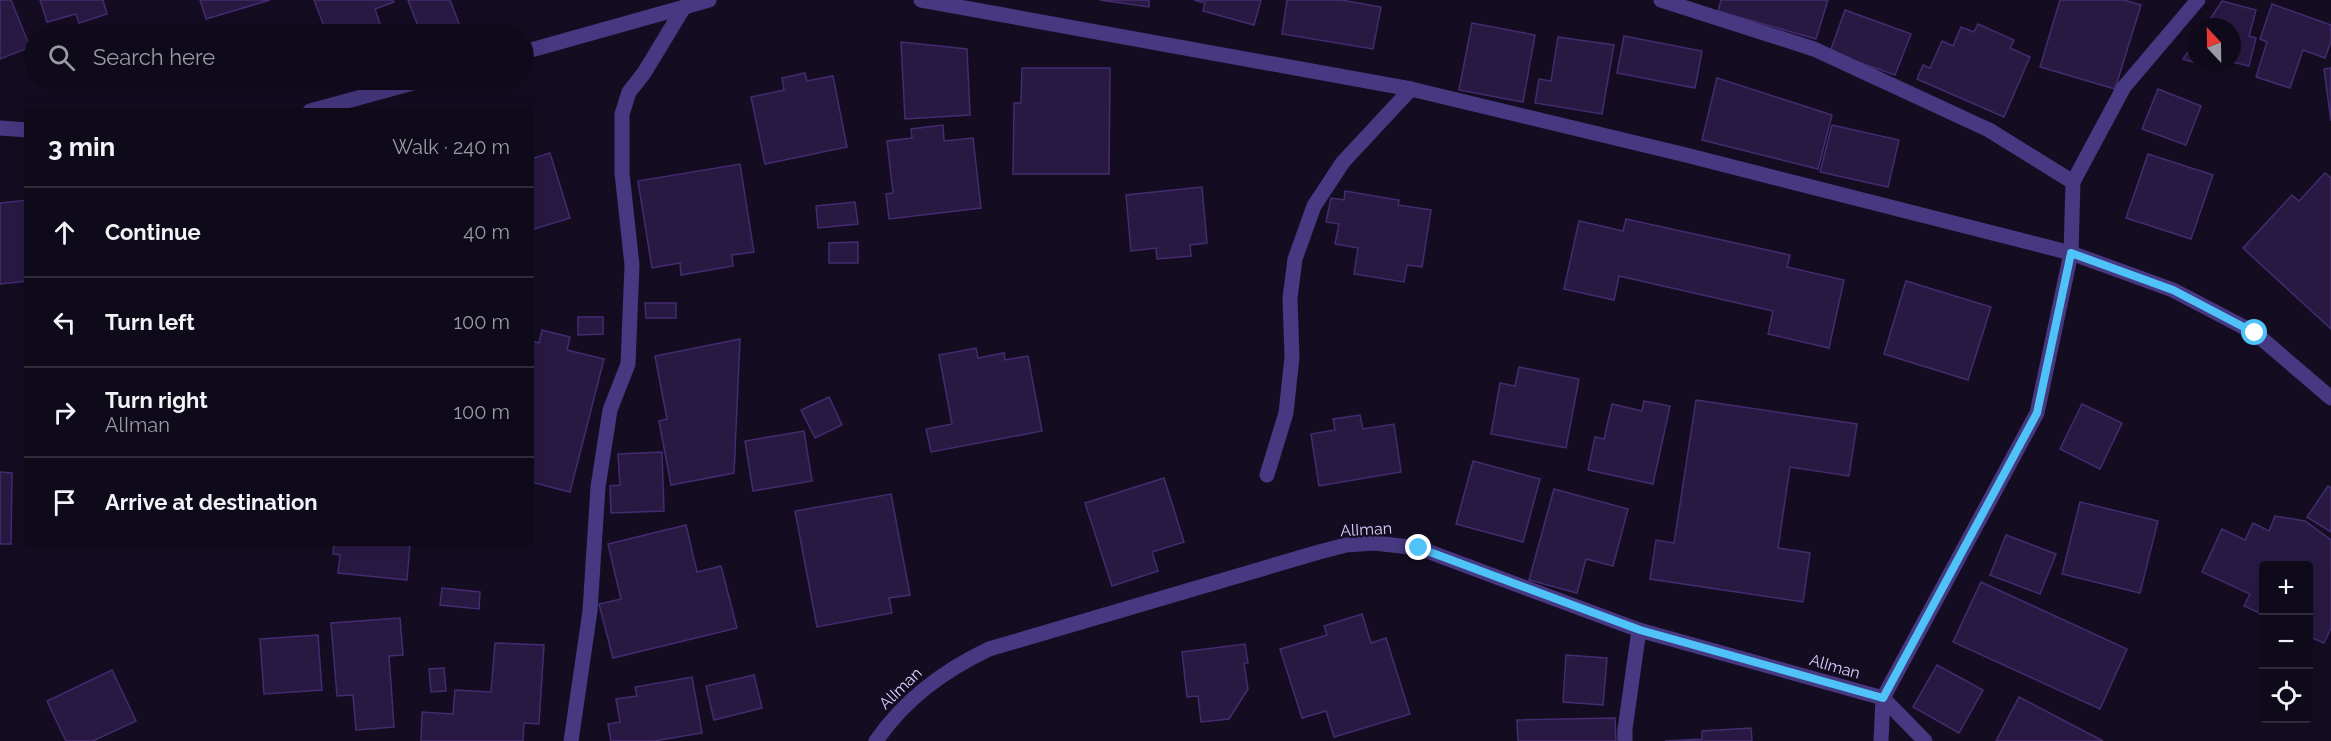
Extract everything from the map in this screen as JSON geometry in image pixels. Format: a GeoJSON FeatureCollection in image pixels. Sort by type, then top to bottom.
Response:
{"type":"FeatureCollection","features":[{"type":"Feature","properties":{"kind":"street"},"geometry":{"type":"LineString","coordinates":[[534,49],[711,0]]}},
{"type":"Feature","properties":{"kind":"street"},"geometry":{"type":"LineString","coordinates":[[921,0],[1412,89],[1686,155],[2071,253],[2173,290],[2255,333],[2331,398]]}},
{"type":"Feature","properties":{"kind":"street"},"geometry":{"type":"LineString","coordinates":[[1661,0],[1814,49],[1989,130],[2073,182]]}},
{"type":"Feature","properties":{"kind":"street"},"geometry":{"type":"LineString","coordinates":[[1881,741],[1883,698],[2037,413],[2071,253],[2073,182],[2124,87],[2198,0]]}},
{"type":"Feature","properties":{"kind":"street"},"geometry":{"type":"LineString","coordinates":[[571,741],[590,611],[600,476],[610,410],[628,364],[632,265],[622,173],[622,114],[629,92],[644,73],[684,7]]}},
{"type":"Feature","properties":{"kind":"street"},"geometry":{"type":"LineString","coordinates":[[1266,475],[1286,413],[1292,357],[1290,298],[1295,259],[1314,206],[1343,162],[1412,89]]}},
{"type":"Feature","properties":{"kind":"street"},"geometry":{"type":"LineString","coordinates":[[320,108],[387,90]]}},
{"type":"Feature","properties":{"kind":"street"},"geometry":{"type":"LineString","coordinates":[[0,128],[24,130]]}},
{"type":"Feature","properties":{"kind":"street","name":"AlIman"},"geometry":{"type":"LineString","coordinates":[[876,741],[909,701],[933,680],[989,649],[1319,552],[1346,545],[1374,543],[1419,548],[1640,630],[1883,698]]}},
{"type":"Feature","properties":{"kind":"street"},"geometry":{"type":"LineString","coordinates":[[1625,741],[1640,630]]}},
{"type":"Feature","properties":{"kind":"street"},"geometry":{"type":"LineString","coordinates":[[1883,698],[1925,741]]}},
{"type":"Feature","properties":{"kind":"building"},"geometry":{"type":"Polygon","coordinates":[[[0,0],[11,0],[24,32],[24,49],[0,59],[0,0]]]}},
{"type":"Feature","properties":{"kind":"building"},"geometry":{"type":"Polygon","coordinates":[[[40,0],[103,0],[107,14],[79,23],[76,14],[47,22],[40,0]]]}},
{"type":"Feature","properties":{"kind":"building"},"geometry":{"type":"Polygon","coordinates":[[[200,0],[270,0],[206,19],[200,0]]]}},
{"type":"Feature","properties":{"kind":"building"},"geometry":{"type":"Polygon","coordinates":[[[314,0],[393,0],[394,2],[375,9],[380,24],[323,24],[314,0]]]}},
{"type":"Feature","properties":{"kind":"building"},"geometry":{"type":"Polygon","coordinates":[[[408,0],[450,0],[459,24],[417,24],[408,0]]]}},
{"type":"Feature","properties":{"kind":"building"},"geometry":{"type":"Polygon","coordinates":[[[1100,0],[1149,0],[1149,7],[1100,0]]]}},
{"type":"Feature","properties":{"kind":"building"},"geometry":{"type":"Polygon","coordinates":[[[1194,0],[1261,0],[1254,25],[1203,11],[1205,3],[1194,0]]]}},
{"type":"Feature","properties":{"kind":"building"},"geometry":{"type":"Polygon","coordinates":[[[1287,0],[1341,0],[1381,7],[1373,49],[1282,34],[1287,0]]]}},
{"type":"Feature","properties":{"kind":"building"},"geometry":{"type":"Polygon","coordinates":[[[1721,0],[1828,0],[1816,39],[1718,11],[1721,0]]]}},
{"type":"Feature","properties":{"kind":"building"},"geometry":{"type":"Polygon","coordinates":[[[2060,0],[2124,0],[2141,5],[2115,89],[2040,67],[2060,0]]]}},
{"type":"Feature","properties":{"kind":"building"},"geometry":{"type":"Polygon","coordinates":[[[2222,1],[2256,10],[2249,36],[2256,38],[2249,66],[2241,64],[2241,18],[2211,18],[2222,1]]]}},
{"type":"Feature","properties":{"kind":"building"},"geometry":{"type":"Polygon","coordinates":[[[2272,4],[2331,25],[2331,41],[2325,58],[2303,50],[2290,88],[2256,77],[2267,42],[2260,39],[2272,4]]]}},
{"type":"Feature","properties":{"kind":"building"},"geometry":{"type":"Polygon","coordinates":[[[1845,10],[1911,34],[1895,75],[1830,52],[1845,10]]]}},
{"type":"Feature","properties":{"kind":"building"},"geometry":{"type":"Polygon","coordinates":[[[1472,23],[1535,35],[1523,102],[1459,90],[1472,23]]]}},
{"type":"Feature","properties":{"kind":"building"},"geometry":{"type":"Polygon","coordinates":[[[1978,24],[2014,40],[2010,48],[2030,57],[2004,117],[1917,79],[1923,65],[1930,68],[1942,41],[1953,46],[1961,27],[1974,32],[1978,24]]]}},
{"type":"Feature","properties":{"kind":"building"},"geometry":{"type":"Polygon","coordinates":[[[1624,36],[1702,51],[1695,88],[1617,73],[1624,36]]]}},
{"type":"Feature","properties":{"kind":"building"},"geometry":{"type":"Polygon","coordinates":[[[1558,37],[1614,45],[1602,114],[1535,103],[1539,79],[1551,81],[1558,37]]]}},
{"type":"Feature","properties":{"kind":"building"},"geometry":{"type":"Polygon","coordinates":[[[901,42],[967,49],[970,115],[905,119],[901,42]]]}},
{"type":"Feature","properties":{"kind":"building"},"geometry":{"type":"Polygon","coordinates":[[[1022,68],[1110,68],[1109,174],[1013,174],[1014,103],[1021,103],[1022,68]]]}},
{"type":"Feature","properties":{"kind":"building"},"geometry":{"type":"Polygon","coordinates":[[[2331,68],[2331,121],[2324,69],[2331,68]]]}},
{"type":"Feature","properties":{"kind":"building"},"geometry":{"type":"Polygon","coordinates":[[[805,73],[807,81],[833,76],[847,147],[765,164],[751,97],[784,90],[782,78],[805,73]]]}},
{"type":"Feature","properties":{"kind":"building"},"geometry":{"type":"Polygon","coordinates":[[[1717,78],[1832,115],[1818,169],[1702,140],[1717,78]]]}},
{"type":"Feature","properties":{"kind":"building"},"geometry":{"type":"Polygon","coordinates":[[[2158,89],[2201,106],[2186,145],[2142,129],[2158,89]]]}},
{"type":"Feature","properties":{"kind":"building"},"geometry":{"type":"Polygon","coordinates":[[[943,125],[944,141],[973,138],[981,208],[889,219],[886,194],[893,193],[887,141],[912,138],[911,129],[943,125]]]}},
{"type":"Feature","properties":{"kind":"building"},"geometry":{"type":"Polygon","coordinates":[[[1832,125],[1899,140],[1888,187],[1820,172],[1832,125]]]}},
{"type":"Feature","properties":{"kind":"building"},"geometry":{"type":"Polygon","coordinates":[[[550,153],[570,218],[534,229],[534,158],[550,153]]]}},
{"type":"Feature","properties":{"kind":"building"},"geometry":{"type":"Polygon","coordinates":[[[2148,154],[2213,175],[2191,239],[2126,218],[2148,154]]]}},
{"type":"Feature","properties":{"kind":"building"},"geometry":{"type":"Polygon","coordinates":[[[740,164],[754,252],[732,255],[733,266],[681,275],[680,263],[652,268],[638,181],[740,164]]]}},
{"type":"Feature","properties":{"kind":"building"},"geometry":{"type":"Polygon","coordinates":[[[2325,173],[2331,178],[2331,329],[2243,248],[2292,195],[2299,201],[2325,173]]]}},
{"type":"Feature","properties":{"kind":"building"},"geometry":{"type":"Polygon","coordinates":[[[1202,187],[1207,243],[1190,245],[1191,256],[1157,259],[1156,248],[1131,251],[1126,195],[1202,187]]]}},
{"type":"Feature","properties":{"kind":"building"},"geometry":{"type":"Polygon","coordinates":[[[1345,191],[1399,200],[1398,205],[1431,210],[1422,267],[1407,265],[1404,282],[1354,274],[1358,248],[1335,244],[1339,224],[1326,222],[1331,198],[1344,200],[1345,191]]]}},
{"type":"Feature","properties":{"kind":"building"},"geometry":{"type":"Polygon","coordinates":[[[24,200],[24,281],[0,284],[0,203],[24,200]]]}},
{"type":"Feature","properties":{"kind":"building"},"geometry":{"type":"Polygon","coordinates":[[[855,202],[858,224],[818,228],[816,206],[855,202]]]}},
{"type":"Feature","properties":{"kind":"building"},"geometry":{"type":"Polygon","coordinates":[[[1626,219],[1790,255],[1787,267],[1844,280],[1829,348],[1768,334],[1773,311],[1619,276],[1614,300],[1564,289],[1579,221],[1623,231],[1626,219]]]}},
{"type":"Feature","properties":{"kind":"building"},"geometry":{"type":"Polygon","coordinates":[[[858,242],[858,263],[829,263],[829,243],[858,242]]]}},
{"type":"Feature","properties":{"kind":"building"},"geometry":{"type":"Polygon","coordinates":[[[1906,281],[1991,307],[1968,380],[1884,354],[1906,281]]]}},
{"type":"Feature","properties":{"kind":"building"},"geometry":{"type":"Polygon","coordinates":[[[645,303],[676,303],[676,318],[646,318],[645,303]]]}},
{"type":"Feature","properties":{"kind":"building"},"geometry":{"type":"Polygon","coordinates":[[[578,317],[603,317],[603,334],[578,335],[578,317]]]}},
{"type":"Feature","properties":{"kind":"building"},"geometry":{"type":"Polygon","coordinates":[[[542,330],[570,337],[567,350],[604,359],[570,492],[534,483],[534,342],[539,343],[542,330]]]}},
{"type":"Feature","properties":{"kind":"building"},"geometry":{"type":"Polygon","coordinates":[[[740,339],[734,473],[671,485],[659,421],[667,419],[655,356],[740,339]]]}},
{"type":"Feature","properties":{"kind":"building"},"geometry":{"type":"Polygon","coordinates":[[[976,348],[978,358],[1004,353],[1005,360],[1028,356],[1042,431],[931,452],[926,429],[952,424],[939,355],[976,348]]]}},
{"type":"Feature","properties":{"kind":"building"},"geometry":{"type":"Polygon","coordinates":[[[1519,367],[1579,379],[1566,448],[1491,434],[1500,383],[1515,386],[1519,367]]]}},
{"type":"Feature","properties":{"kind":"building"},"geometry":{"type":"Polygon","coordinates":[[[829,397],[842,425],[815,438],[801,410],[829,397]]]}},
{"type":"Feature","properties":{"kind":"building"},"geometry":{"type":"Polygon","coordinates":[[[1696,400],[1857,424],[1849,476],[1790,467],[1778,548],[1810,553],[1803,602],[1650,579],[1656,540],[1674,543],[1696,400]]]}},
{"type":"Feature","properties":{"kind":"building"},"geometry":{"type":"Polygon","coordinates":[[[1644,401],[1670,406],[1653,484],[1588,470],[1595,437],[1604,439],[1612,404],[1642,411],[1644,401]]]}},
{"type":"Feature","properties":{"kind":"building"},"geometry":{"type":"Polygon","coordinates":[[[2082,404],[2122,423],[2100,469],[2060,449],[2082,404]]]}},
{"type":"Feature","properties":{"kind":"building"},"geometry":{"type":"Polygon","coordinates":[[[1360,415],[1363,429],[1394,424],[1401,472],[1319,486],[1311,434],[1335,430],[1333,419],[1360,415]]]}},
{"type":"Feature","properties":{"kind":"building"},"geometry":{"type":"Polygon","coordinates":[[[804,431],[812,481],[753,491],[745,441],[804,431]]]}},
{"type":"Feature","properties":{"kind":"building"},"geometry":{"type":"Polygon","coordinates":[[[662,452],[664,511],[611,513],[610,486],[620,485],[618,454],[662,452]]]}},
{"type":"Feature","properties":{"kind":"building"},"geometry":{"type":"Polygon","coordinates":[[[1473,461],[1540,479],[1523,542],[1456,524],[1473,461]]]}},
{"type":"Feature","properties":{"kind":"building"},"geometry":{"type":"Polygon","coordinates":[[[0,472],[12,473],[11,544],[0,544],[0,472]]]}},
{"type":"Feature","properties":{"kind":"building"},"geometry":{"type":"Polygon","coordinates":[[[1164,478],[1184,542],[1152,552],[1158,571],[1112,586],[1085,503],[1164,478]]]}},
{"type":"Feature","properties":{"kind":"building"},"geometry":{"type":"Polygon","coordinates":[[[2328,486],[2331,488],[2331,532],[2307,517],[2328,486]]]}},
{"type":"Feature","properties":{"kind":"building"},"geometry":{"type":"Polygon","coordinates":[[[1554,489],[1628,509],[1613,566],[1586,559],[1577,593],[1529,580],[1554,489]]]}},
{"type":"Feature","properties":{"kind":"building"},"geometry":{"type":"Polygon","coordinates":[[[891,494],[910,595],[889,598],[892,613],[817,627],[795,511],[891,494]]]}},
{"type":"Feature","properties":{"kind":"building"},"geometry":{"type":"Polygon","coordinates":[[[2080,502],[2158,521],[2140,593],[2062,574],[2080,502]]]}},
{"type":"Feature","properties":{"kind":"building"},"geometry":{"type":"Polygon","coordinates":[[[2275,516],[2305,521],[2331,540],[2331,628],[2324,643],[2313,638],[2313,561],[2259,561],[2259,613],[2244,606],[2250,594],[2202,572],[2222,529],[2245,540],[2253,523],[2269,531],[2275,516]]]}},
{"type":"Feature","properties":{"kind":"building"},"geometry":{"type":"Polygon","coordinates":[[[686,525],[697,572],[721,566],[737,628],[613,658],[599,604],[621,599],[608,544],[686,525]]]}},
{"type":"Feature","properties":{"kind":"building"},"geometry":{"type":"Polygon","coordinates":[[[2006,535],[2056,554],[2040,594],[1990,575],[2006,535]]]}},
{"type":"Feature","properties":{"kind":"building"},"geometry":{"type":"Polygon","coordinates":[[[334,546],[410,546],[407,580],[338,573],[340,555],[333,554],[334,546]]]}},
{"type":"Feature","properties":{"kind":"building"},"geometry":{"type":"Polygon","coordinates":[[[1981,582],[2127,649],[2100,709],[1953,642],[1981,582]]]}},
{"type":"Feature","properties":{"kind":"building"},"geometry":{"type":"Polygon","coordinates":[[[442,588],[480,592],[479,609],[440,605],[442,588]]]}},
{"type":"Feature","properties":{"kind":"building"},"geometry":{"type":"Polygon","coordinates":[[[1362,614],[1371,643],[1386,638],[1410,714],[1334,737],[1326,711],[1302,718],[1280,649],[1327,635],[1324,626],[1362,614]]]}},
{"type":"Feature","properties":{"kind":"building"},"geometry":{"type":"Polygon","coordinates":[[[400,618],[403,655],[389,656],[394,727],[356,730],[353,695],[337,696],[331,623],[400,618]]]}},
{"type":"Feature","properties":{"kind":"building"},"geometry":{"type":"Polygon","coordinates":[[[318,635],[322,690],[264,694],[260,639],[318,635]]]}},
{"type":"Feature","properties":{"kind":"building"},"geometry":{"type":"Polygon","coordinates":[[[495,643],[544,645],[539,724],[524,723],[523,741],[421,741],[422,712],[453,714],[455,690],[491,692],[495,643]]]}},
{"type":"Feature","properties":{"kind":"building"},"geometry":{"type":"Polygon","coordinates":[[[1245,644],[1248,663],[1244,663],[1248,689],[1229,719],[1201,722],[1198,696],[1187,697],[1182,652],[1245,644]]]}},
{"type":"Feature","properties":{"kind":"building"},"geometry":{"type":"Polygon","coordinates":[[[1566,655],[1607,658],[1603,705],[1563,702],[1566,655]]]}},
{"type":"Feature","properties":{"kind":"building"},"geometry":{"type":"Polygon","coordinates":[[[1937,665],[1983,690],[1959,733],[1913,707],[1937,665]]]}},
{"type":"Feature","properties":{"kind":"building"},"geometry":{"type":"Polygon","coordinates":[[[444,668],[446,691],[431,692],[429,669],[444,668]]]}},
{"type":"Feature","properties":{"kind":"building"},"geometry":{"type":"Polygon","coordinates":[[[112,670],[136,721],[93,741],[66,741],[47,701],[112,670]]]}},
{"type":"Feature","properties":{"kind":"building"},"geometry":{"type":"Polygon","coordinates":[[[754,675],[762,708],[714,720],[706,686],[754,675]]]}},
{"type":"Feature","properties":{"kind":"building"},"geometry":{"type":"Polygon","coordinates":[[[692,677],[702,733],[654,741],[611,741],[608,724],[620,722],[616,699],[637,696],[635,687],[692,677]]]}},
{"type":"Feature","properties":{"kind":"building"},"geometry":{"type":"Polygon","coordinates":[[[2019,697],[2103,741],[1996,741],[2019,697]]]}},
{"type":"Feature","properties":{"kind":"building"},"geometry":{"type":"Polygon","coordinates":[[[1615,718],[1616,741],[1518,741],[1517,720],[1615,718]]]}},
{"type":"Feature","properties":{"kind":"building"},"geometry":{"type":"Polygon","coordinates":[[[1751,728],[1752,741],[1665,741],[1702,739],[1702,731],[1751,728]]]}},
{"type":"Feature","properties":{"kind":"route"},"geometry":{"type":"LineString","coordinates":[[1419,548],[1640,630],[1883,698],[2037,413],[2071,253],[2173,290],[2255,333]]}}]}
